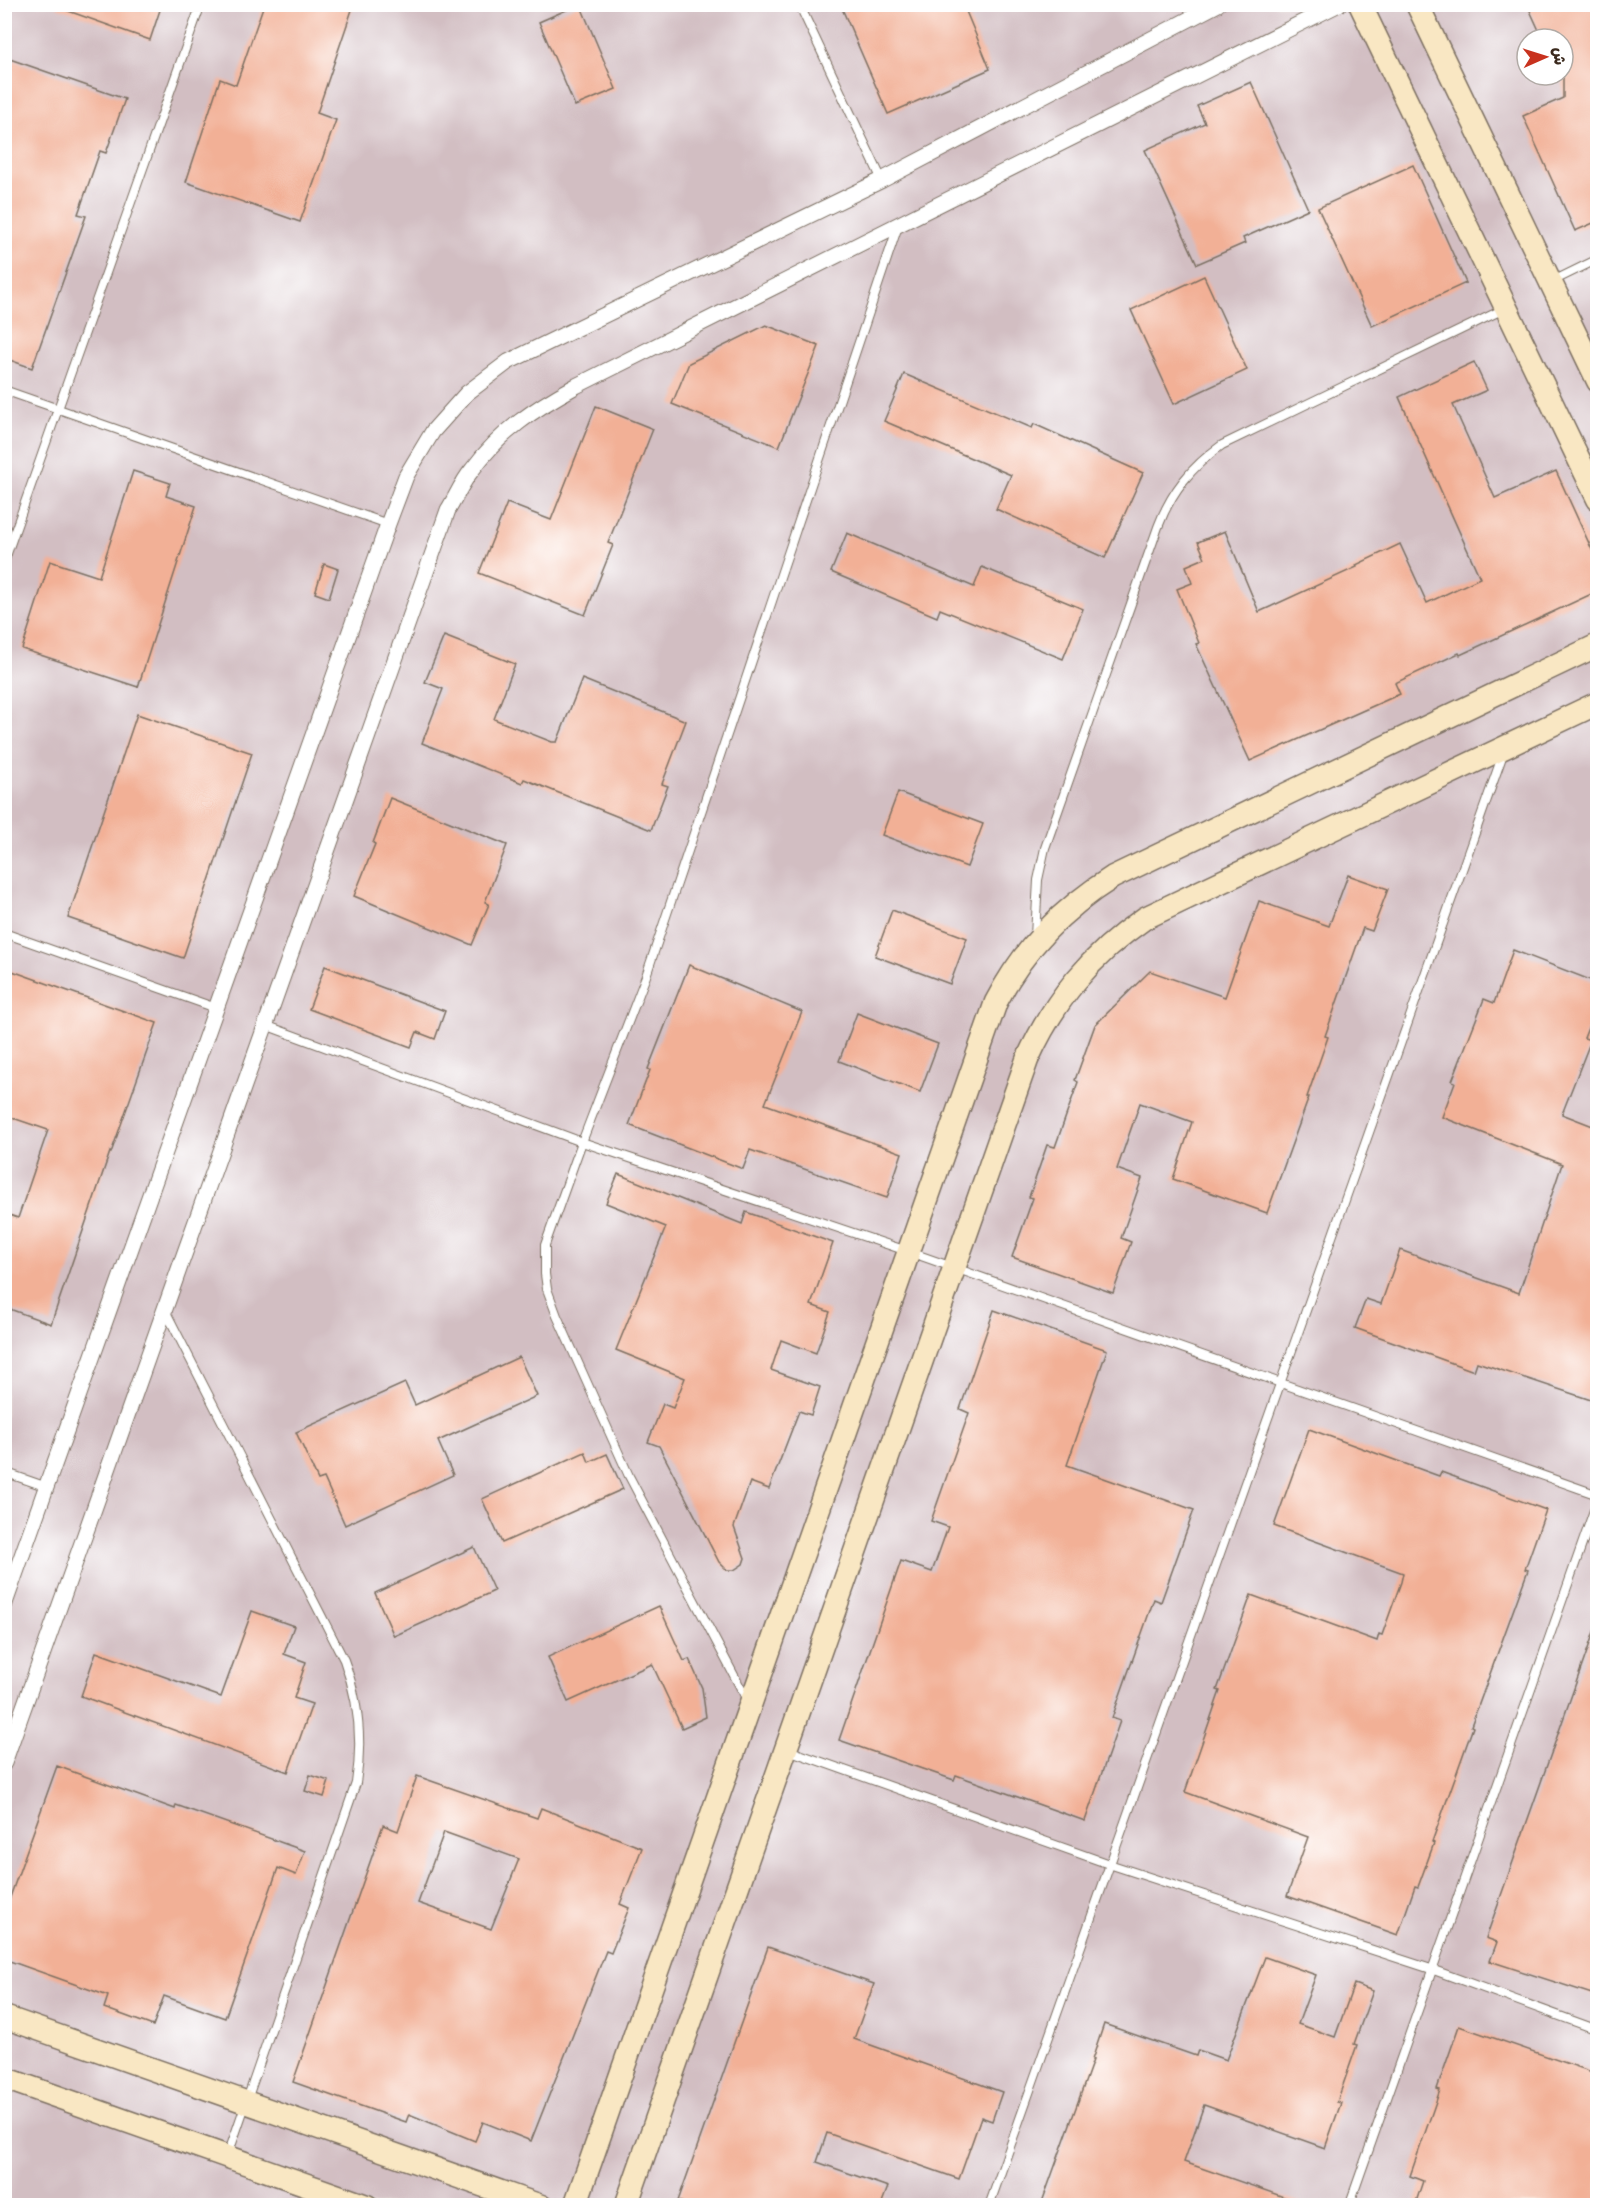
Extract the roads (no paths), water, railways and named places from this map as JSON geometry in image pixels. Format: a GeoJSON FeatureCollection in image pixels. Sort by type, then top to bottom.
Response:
{"type":"FeatureCollection","features":[{"type":"Feature","properties":{"kind":"street"},"geometry":{"type":"LineString","coordinates":[[4,1606],[388,524],[406,476],[433,431],[467,393],[508,362],[882,180],[1218,4]]}},
{"type":"Feature","properties":{"kind":"street"},"geometry":{"type":"LineString","coordinates":[[4,1763],[448,510],[471,471],[501,436],[536,408],[576,386],[1339,4]]}},
{"type":"Feature","properties":{"kind":"street"},"geometry":{"type":"LineString","coordinates":[[1360,4],[1598,499]]}},
{"type":"Feature","properties":{"kind":"street"},"geometry":{"type":"LineString","coordinates":[[1418,4],[1598,381]]}},
{"type":"Feature","properties":{"kind":"street"},"geometry":{"type":"LineString","coordinates":[[575,2205],[751,1706],[907,1251],[996,1002],[1011,974],[1035,941],[1071,905],[1113,877],[1598,645]]}},
{"type":"Feature","properties":{"kind":"street"},"geometry":{"type":"LineString","coordinates":[[626,2205],[1028,1060],[1038,1035],[1066,990],[1102,950],[1145,918],[1598,703]]}},
{"type":"Feature","properties":{"kind":"street"},"geometry":{"type":"LineString","coordinates":[[4,2017],[541,2205]]}},
{"type":"Feature","properties":{"kind":"street"},"geometry":{"type":"LineString","coordinates":[[4,2078],[367,2205]]}},
{"type":"Feature","properties":{"kind":"lane"},"geometry":{"type":"LineString","coordinates":[[4,562],[201,4]]}},
{"type":"Feature","properties":{"kind":"lane"},"geometry":{"type":"LineString","coordinates":[[799,4],[882,180]]}},
{"type":"Feature","properties":{"kind":"lane"},"geometry":{"type":"LineString","coordinates":[[751,1706],[629,1476],[557,1316],[547,1288],[544,1267],[545,1245],[646,976],[898,226]]}},
{"type":"Feature","properties":{"kind":"lane"},"geometry":{"type":"LineString","coordinates":[[1550,282],[1598,259]]}},
{"type":"Feature","properties":{"kind":"lane"},"geometry":{"type":"LineString","coordinates":[[1035,941],[1037,890],[1045,848],[1164,510],[1182,480],[1207,455],[1229,441],[1506,308]]}},
{"type":"Feature","properties":{"kind":"lane"},"geometry":{"type":"LineString","coordinates":[[4,390],[388,524]]}},
{"type":"Feature","properties":{"kind":"lane"},"geometry":{"type":"LineString","coordinates":[[989,2205],[1506,747]]}},
{"type":"Feature","properties":{"kind":"lane"},"geometry":{"type":"LineString","coordinates":[[4,933],[216,1008]]}},
{"type":"Feature","properties":{"kind":"lane"},"geometry":{"type":"LineString","coordinates":[[265,1025],[582,1142],[907,1251],[1598,1497],[1349,2205]]}},
{"type":"Feature","properties":{"kind":"lane"},"geometry":{"type":"LineString","coordinates":[[165,1309],[344,1660],[356,1700],[359,1721],[360,1742],[356,1783],[228,2157]]}},
{"type":"Feature","properties":{"kind":"lane"},"geometry":{"type":"LineString","coordinates":[[4,1472],[47,1487]]}},
{"type":"Feature","properties":{"kind":"lane"},"geometry":{"type":"LineString","coordinates":[[786,1749],[1109,1864],[1431,1969],[1598,2030]]}}]}
